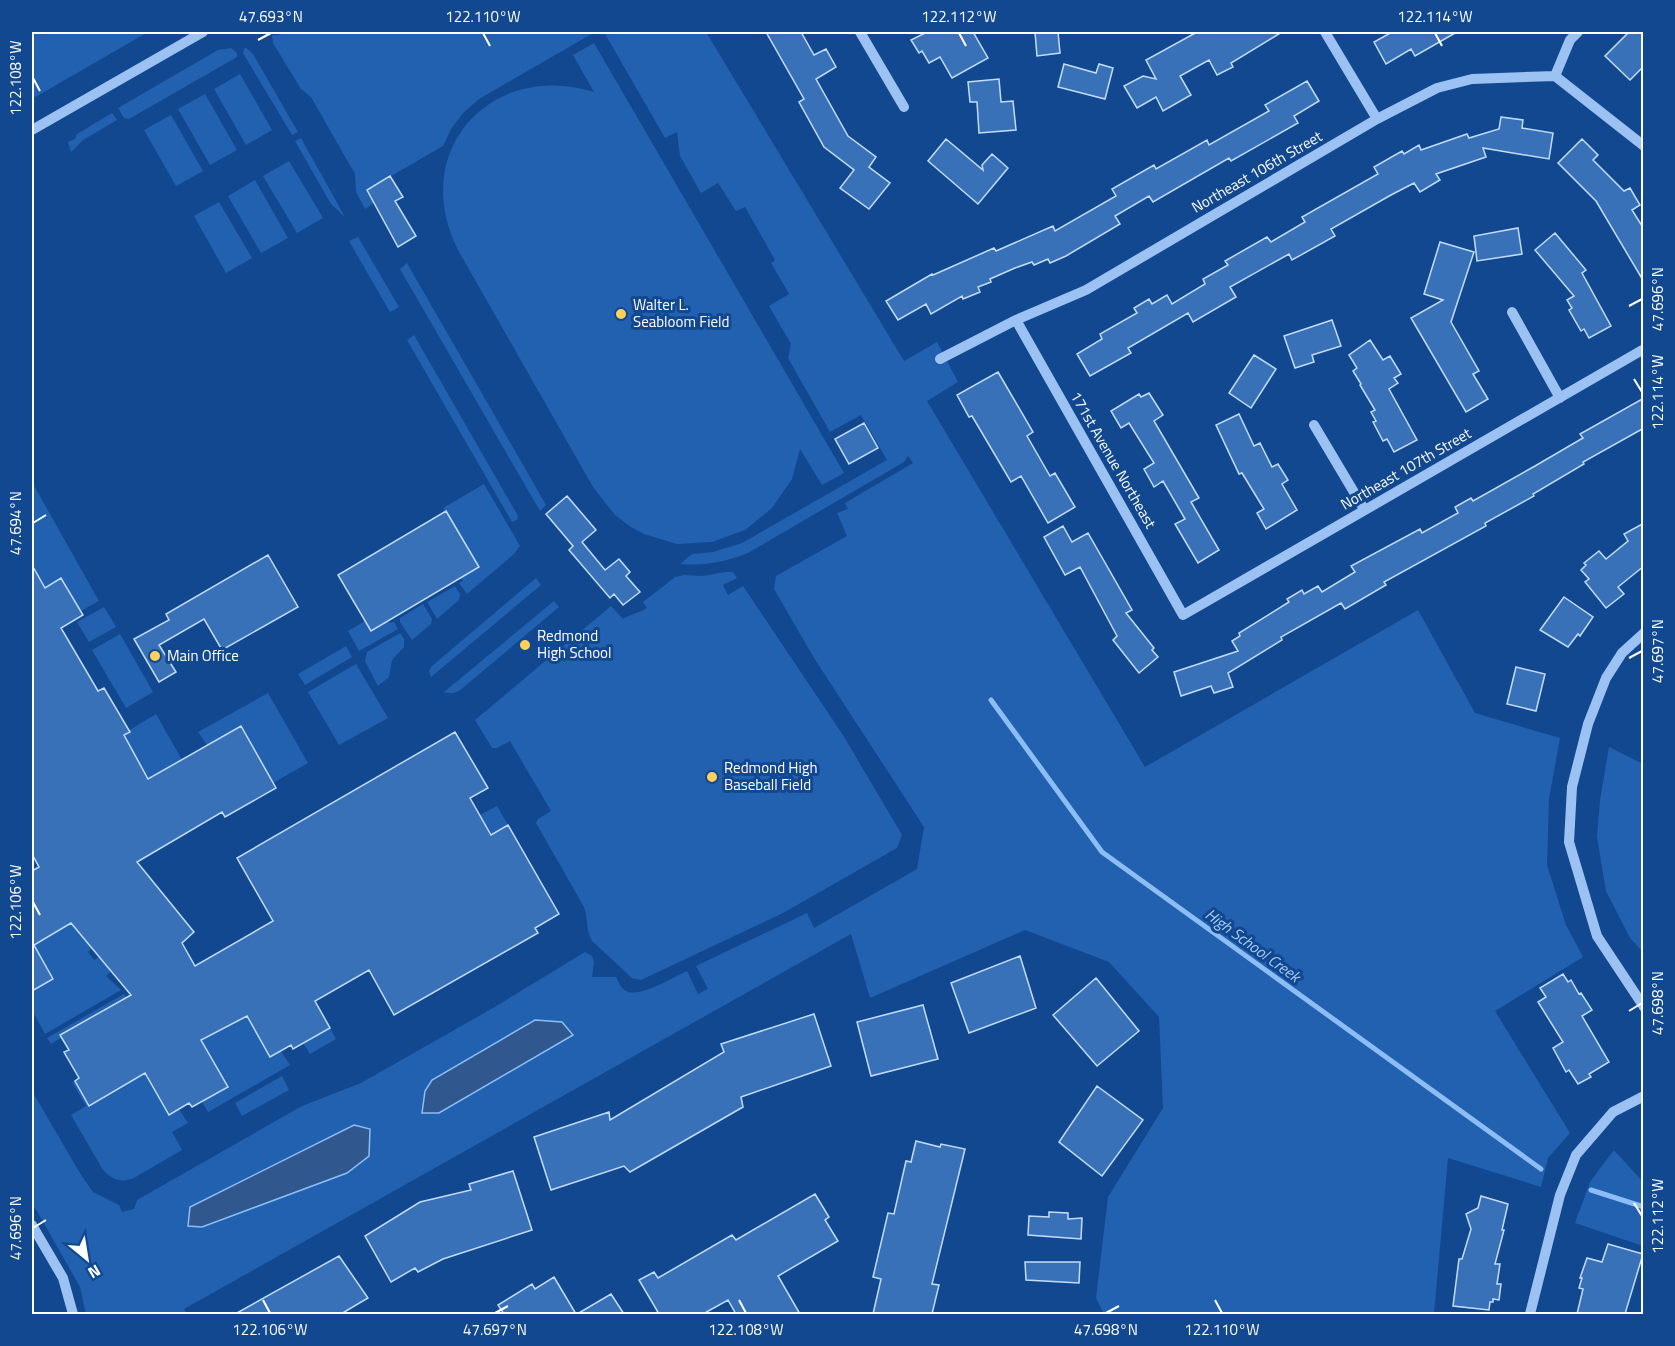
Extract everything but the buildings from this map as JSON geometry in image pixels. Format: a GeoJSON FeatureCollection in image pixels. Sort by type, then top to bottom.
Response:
{"type":"FeatureCollection","features":[{"type":"Feature","properties":{"kind":"street"},"geometry":{"type":"LineString","coordinates":[[32,130],[203,32]]}},
{"type":"Feature","properties":{"kind":"street"},"geometry":{"type":"LineString","coordinates":[[860,32],[904,107]]}},
{"type":"Feature","properties":{"kind":"street"},"geometry":{"type":"LineString","coordinates":[[1325,32],[1377,119]]}},
{"type":"Feature","properties":{"kind":"street"},"geometry":{"type":"LineString","coordinates":[[1578,32],[1570,40],[1555,76],[1644,146]]}},
{"type":"Feature","properties":{"kind":"street","name":"Northeast 106th Street"},"geometry":{"type":"LineString","coordinates":[[940,359],[1016,320],[1086,290],[1377,119],[1437,88],[1472,79],[1555,76]]}},
{"type":"Feature","properties":{"kind":"street"},"geometry":{"type":"LineString","coordinates":[[1512,312],[1560,398]]}},
{"type":"Feature","properties":{"kind":"street","name":"171st Avenue Northeast"},"geometry":{"type":"LineString","coordinates":[[1016,320],[1183,615]]}},
{"type":"Feature","properties":{"kind":"street","name":"Northeast 107th Street"},"geometry":{"type":"LineString","coordinates":[[1183,615],[1644,349]]}},
{"type":"Feature","properties":{"kind":"street"},"geometry":{"type":"LineString","coordinates":[[1314,425],[1364,509]]}},
{"type":"Feature","properties":{"kind":"street"},"geometry":{"type":"LineString","coordinates":[[1644,633],[1622,653],[1606,678],[1588,724],[1571,794],[1569,842],[1597,936],[1644,1007]]}},
{"type":"Feature","properties":{"kind":"street"},"geometry":{"type":"LineString","coordinates":[[1530,1314],[1560,1195],[1576,1155],[1613,1112],[1644,1096]]}},
{"type":"Feature","properties":{"kind":"street"},"geometry":{"type":"LineString","coordinates":[[32,1225],[63,1278],[73,1314]]}},
{"type":"Feature","properties":{"kind":"shaded area"},"geometry":{"type":"Polygon","coordinates":[[[32,32],[148,32],[32,99],[32,32]]]}},
{"type":"Feature","properties":{"kind":"shaded area"},"geometry":{"type":"Polygon","coordinates":[[[281,32],[595,32],[479,99],[463,113],[451,129],[443,146],[367,190],[374,203],[365,209],[356,192],[355,174],[311,97],[301,89],[273,43],[272,35],[279,35],[281,32]]]}},
{"type":"Feature","properties":{"kind":"shaded area"},"geometry":{"type":"Polygon","coordinates":[[[604,32],[706,32],[904,361],[937,342],[958,382],[927,401],[1145,767],[1418,610],[1475,713],[1560,738],[1549,799],[1547,865],[1566,925],[1583,957],[1495,1011],[1570,1133],[1548,1158],[1541,1187],[1448,1158],[1434,1314],[1104,1314],[1096,1298],[1108,1197],[1163,1108],[1159,1017],[1109,962],[1025,930],[870,998],[851,934],[184,1309],[187,1314],[86,1314],[80,1287],[32,1205],[32,1091],[93,1192],[119,1205],[122,1212],[134,1209],[137,1200],[302,1106],[361,1083],[493,1008],[585,952],[592,956],[594,962],[592,977],[616,977],[622,988],[628,992],[634,993],[649,989],[687,971],[698,994],[708,989],[696,966],[807,913],[814,928],[917,869],[924,827],[814,658],[774,589],[776,576],[847,536],[837,513],[848,509],[845,503],[913,463],[908,456],[904,462],[748,553],[714,563],[680,564],[692,554],[713,552],[742,543],[887,460],[861,415],[830,432],[788,358],[791,344],[769,306],[789,294],[771,263],[775,260],[745,207],[736,211],[718,183],[701,193],[680,156],[677,132],[665,138],[604,32]]]}},
{"type":"Feature","properties":{"kind":"shaded area"},"geometry":{"type":"Polygon","coordinates":[[[594,43],[844,473],[822,485],[800,449],[792,479],[772,508],[745,530],[712,542],[677,544],[644,534],[615,515],[593,487],[458,250],[445,213],[444,179],[452,148],[469,122],[493,102],[522,89],[557,86],[594,92],[573,55],[594,43]]]}},
{"type":"Feature","properties":{"kind":"shaded area"},"geometry":{"type":"Polygon","coordinates":[[[245,47],[253,54],[298,132],[292,135],[243,53],[245,47]]]}},
{"type":"Feature","properties":{"kind":"shaded area"},"geometry":{"type":"Polygon","coordinates":[[[231,48],[237,53],[237,57],[129,119],[124,118],[118,108],[218,50],[231,48]]]}},
{"type":"Feature","properties":{"kind":"shaded area"},"geometry":{"type":"Polygon","coordinates":[[[240,74],[272,130],[246,145],[214,89],[240,74]]]}},
{"type":"Feature","properties":{"kind":"shaded area"},"geometry":{"type":"Polygon","coordinates":[[[205,94],[237,150],[210,165],[178,109],[205,94]]]}},
{"type":"Feature","properties":{"kind":"shaded area"},"geometry":{"type":"Polygon","coordinates":[[[112,113],[117,120],[83,140],[71,152],[68,142],[112,113]]]}},
{"type":"Feature","properties":{"kind":"shaded area"},"geometry":{"type":"Polygon","coordinates":[[[171,115],[203,171],[176,186],[144,130],[171,115]]]}},
{"type":"Feature","properties":{"kind":"shaded area"},"geometry":{"type":"Polygon","coordinates":[[[301,138],[345,217],[331,204],[295,141],[301,138]]]}},
{"type":"Feature","properties":{"kind":"shaded area"},"geometry":{"type":"Polygon","coordinates":[[[289,161],[323,218],[297,233],[263,176],[289,161]]]}},
{"type":"Feature","properties":{"kind":"shaded area"},"geometry":{"type":"Polygon","coordinates":[[[255,180],[288,238],[261,253],[228,196],[255,180]]]}},
{"type":"Feature","properties":{"kind":"shaded area"},"geometry":{"type":"Polygon","coordinates":[[[219,202],[252,258],[226,273],[194,216],[219,202]]]}},
{"type":"Feature","properties":{"kind":"shaded area"},"geometry":{"type":"Polygon","coordinates":[[[358,237],[399,307],[390,312],[349,241],[358,237]]]}},
{"type":"Feature","properties":{"kind":"shaded area"},"geometry":{"type":"Polygon","coordinates":[[[407,263],[546,505],[540,511],[400,269],[407,263]]]}},
{"type":"Feature","properties":{"kind":"shaded area"},"geometry":{"type":"Polygon","coordinates":[[[414,335],[518,516],[517,520],[512,522],[407,340],[414,335]]]}},
{"type":"Feature","properties":{"kind":"shaded area"},"geometry":{"type":"Polygon","coordinates":[[[32,482],[99,601],[81,611],[62,578],[45,588],[32,566],[32,482]]]}},
{"type":"Feature","properties":{"kind":"shaded area"},"geometry":{"type":"Polygon","coordinates":[[[484,484],[520,546],[514,554],[467,594],[459,583],[463,581],[461,578],[479,567],[419,574],[431,596],[425,599],[416,575],[458,532],[443,508],[484,484]]]}},
{"type":"Feature","properties":{"kind":"shaded area","name":"Redmond High Baseball Field"},"geometry":{"type":"Polygon","coordinates":[[[733,572],[737,578],[723,585],[728,595],[743,586],[843,735],[902,835],[897,848],[783,913],[641,980],[632,978],[592,941],[584,907],[536,823],[538,819],[551,811],[510,741],[497,748],[492,748],[475,720],[611,606],[623,619],[647,608],[643,602],[675,577],[733,572]]]}},
{"type":"Feature","properties":{"kind":"shaded area"},"geometry":{"type":"Polygon","coordinates":[[[536,578],[541,585],[431,677],[429,671],[432,666],[536,578]]]}},
{"type":"Feature","properties":{"kind":"shaded area"},"geometry":{"type":"Polygon","coordinates":[[[455,586],[460,594],[459,600],[437,619],[427,602],[455,586]]]}},
{"type":"Feature","properties":{"kind":"shaded area"},"geometry":{"type":"Polygon","coordinates":[[[554,601],[559,607],[462,688],[453,693],[444,692],[554,601]]]}},
{"type":"Feature","properties":{"kind":"shaded area"},"geometry":{"type":"Polygon","coordinates":[[[423,604],[432,619],[431,624],[412,640],[400,622],[400,618],[423,604]]]}},
{"type":"Feature","properties":{"kind":"shaded area"},"geometry":{"type":"Polygon","coordinates":[[[104,607],[116,627],[89,642],[77,622],[104,607]]]}},
{"type":"Feature","properties":{"kind":"shaded area"},"geometry":{"type":"Polygon","coordinates":[[[365,621],[371,631],[388,621],[394,622],[398,629],[359,651],[348,631],[365,621]]]}},
{"type":"Feature","properties":{"kind":"shaded area"},"geometry":{"type":"Polygon","coordinates":[[[400,633],[404,639],[404,647],[392,660],[389,677],[378,686],[365,661],[367,652],[400,633]]]}},
{"type":"Feature","properties":{"kind":"shaded area"},"geometry":{"type":"Polygon","coordinates":[[[120,634],[153,692],[126,708],[92,650],[120,634]]]}},
{"type":"Feature","properties":{"kind":"shaded area"},"geometry":{"type":"Polygon","coordinates":[[[346,646],[352,657],[305,685],[298,674],[346,646]]]}},
{"type":"Feature","properties":{"kind":"shaded area"},"geometry":{"type":"Polygon","coordinates":[[[356,664],[388,718],[339,745],[308,692],[356,664]]]}},
{"type":"Feature","properties":{"kind":"shaded area"},"geometry":{"type":"Polygon","coordinates":[[[268,693],[308,763],[273,783],[241,726],[207,745],[198,732],[268,693]]]}},
{"type":"Feature","properties":{"kind":"shaded area"},"geometry":{"type":"Polygon","coordinates":[[[156,714],[182,760],[148,779],[123,734],[156,714]]]}},
{"type":"Feature","properties":{"kind":"shaded area"},"geometry":{"type":"Polygon","coordinates":[[[1609,747],[1643,764],[1643,952],[1630,938],[1606,891],[1597,837],[1600,800],[1609,747]]]}},
{"type":"Feature","properties":{"kind":"shaded area"},"geometry":{"type":"Polygon","coordinates":[[[497,806],[508,825],[491,835],[480,815],[497,806]]]}},
{"type":"Feature","properties":{"kind":"shaded area"},"geometry":{"type":"Polygon","coordinates":[[[92,911],[92,948],[88,952],[94,960],[99,957],[111,971],[106,976],[121,990],[45,1034],[32,1010],[32,991],[54,979],[44,962],[38,965],[35,960],[32,962],[32,946],[92,911]]]}},
{"type":"Feature","properties":{"kind":"shaded area"},"geometry":{"type":"Polygon","coordinates":[[[124,994],[127,998],[51,1044],[47,1038],[124,994]]]}},
{"type":"Feature","properties":{"kind":"shaded area"},"geometry":{"type":"Polygon","coordinates":[[[247,1016],[270,1056],[281,1051],[290,1065],[208,1112],[202,1102],[228,1087],[201,1040],[247,1016]]]}},
{"type":"Feature","properties":{"kind":"shaded area"},"geometry":{"type":"Polygon","coordinates":[[[535,1020],[562,1022],[573,1035],[439,1113],[422,1113],[425,1091],[432,1080],[535,1020]]]}},
{"type":"Feature","properties":{"kind":"shaded area"},"geometry":{"type":"Polygon","coordinates":[[[330,1028],[336,1039],[310,1054],[303,1043],[330,1028]]]}},
{"type":"Feature","properties":{"kind":"shaded area"},"geometry":{"type":"Polygon","coordinates":[[[145,1073],[169,1115],[179,1109],[188,1123],[172,1132],[182,1150],[134,1178],[117,1180],[103,1170],[71,1115],[86,1106],[72,1082],[75,1081],[89,1105],[145,1073]]]}},
{"type":"Feature","properties":{"kind":"shaded area"},"geometry":{"type":"Polygon","coordinates":[[[282,1076],[289,1090],[242,1116],[235,1103],[282,1076]]]}},
{"type":"Feature","properties":{"kind":"shaded area"},"geometry":{"type":"Polygon","coordinates":[[[354,1125],[370,1129],[369,1156],[347,1173],[202,1227],[188,1226],[190,1207],[354,1125]]]}},
{"type":"Feature","properties":{"kind":"shaded area"},"geometry":{"type":"Polygon","coordinates":[[[1614,1150],[1643,1182],[1643,1246],[1575,1223],[1590,1182],[1614,1150]]]}},
{"type":"Feature","properties":{"kind":"waterway","name":"High School Creek"},"geometry":{"type":"LineString","coordinates":[[991,700],[1102,852],[1541,1169]]}},
{"type":"Feature","properties":{"kind":"waterway","name":"High School Creek"},"geometry":{"type":"LineString","coordinates":[[1591,1190],[1644,1207]]}},
{"type":"Feature","properties":{"kind":"place","name":"Walter L. Seabloom Field"},"geometry":{"type":"Point","coordinates":[621,314]}},
{"type":"Feature","properties":{"kind":"place","name":"Redmond High School"},"geometry":{"type":"Point","coordinates":[525,645]}},
{"type":"Feature","properties":{"kind":"place","name":"Main Office"},"geometry":{"type":"Point","coordinates":[155,656]}},
{"type":"Feature","properties":{"kind":"place","name":"Redmond High Baseball Field"},"geometry":{"type":"Point","coordinates":[712,777]}}]}
